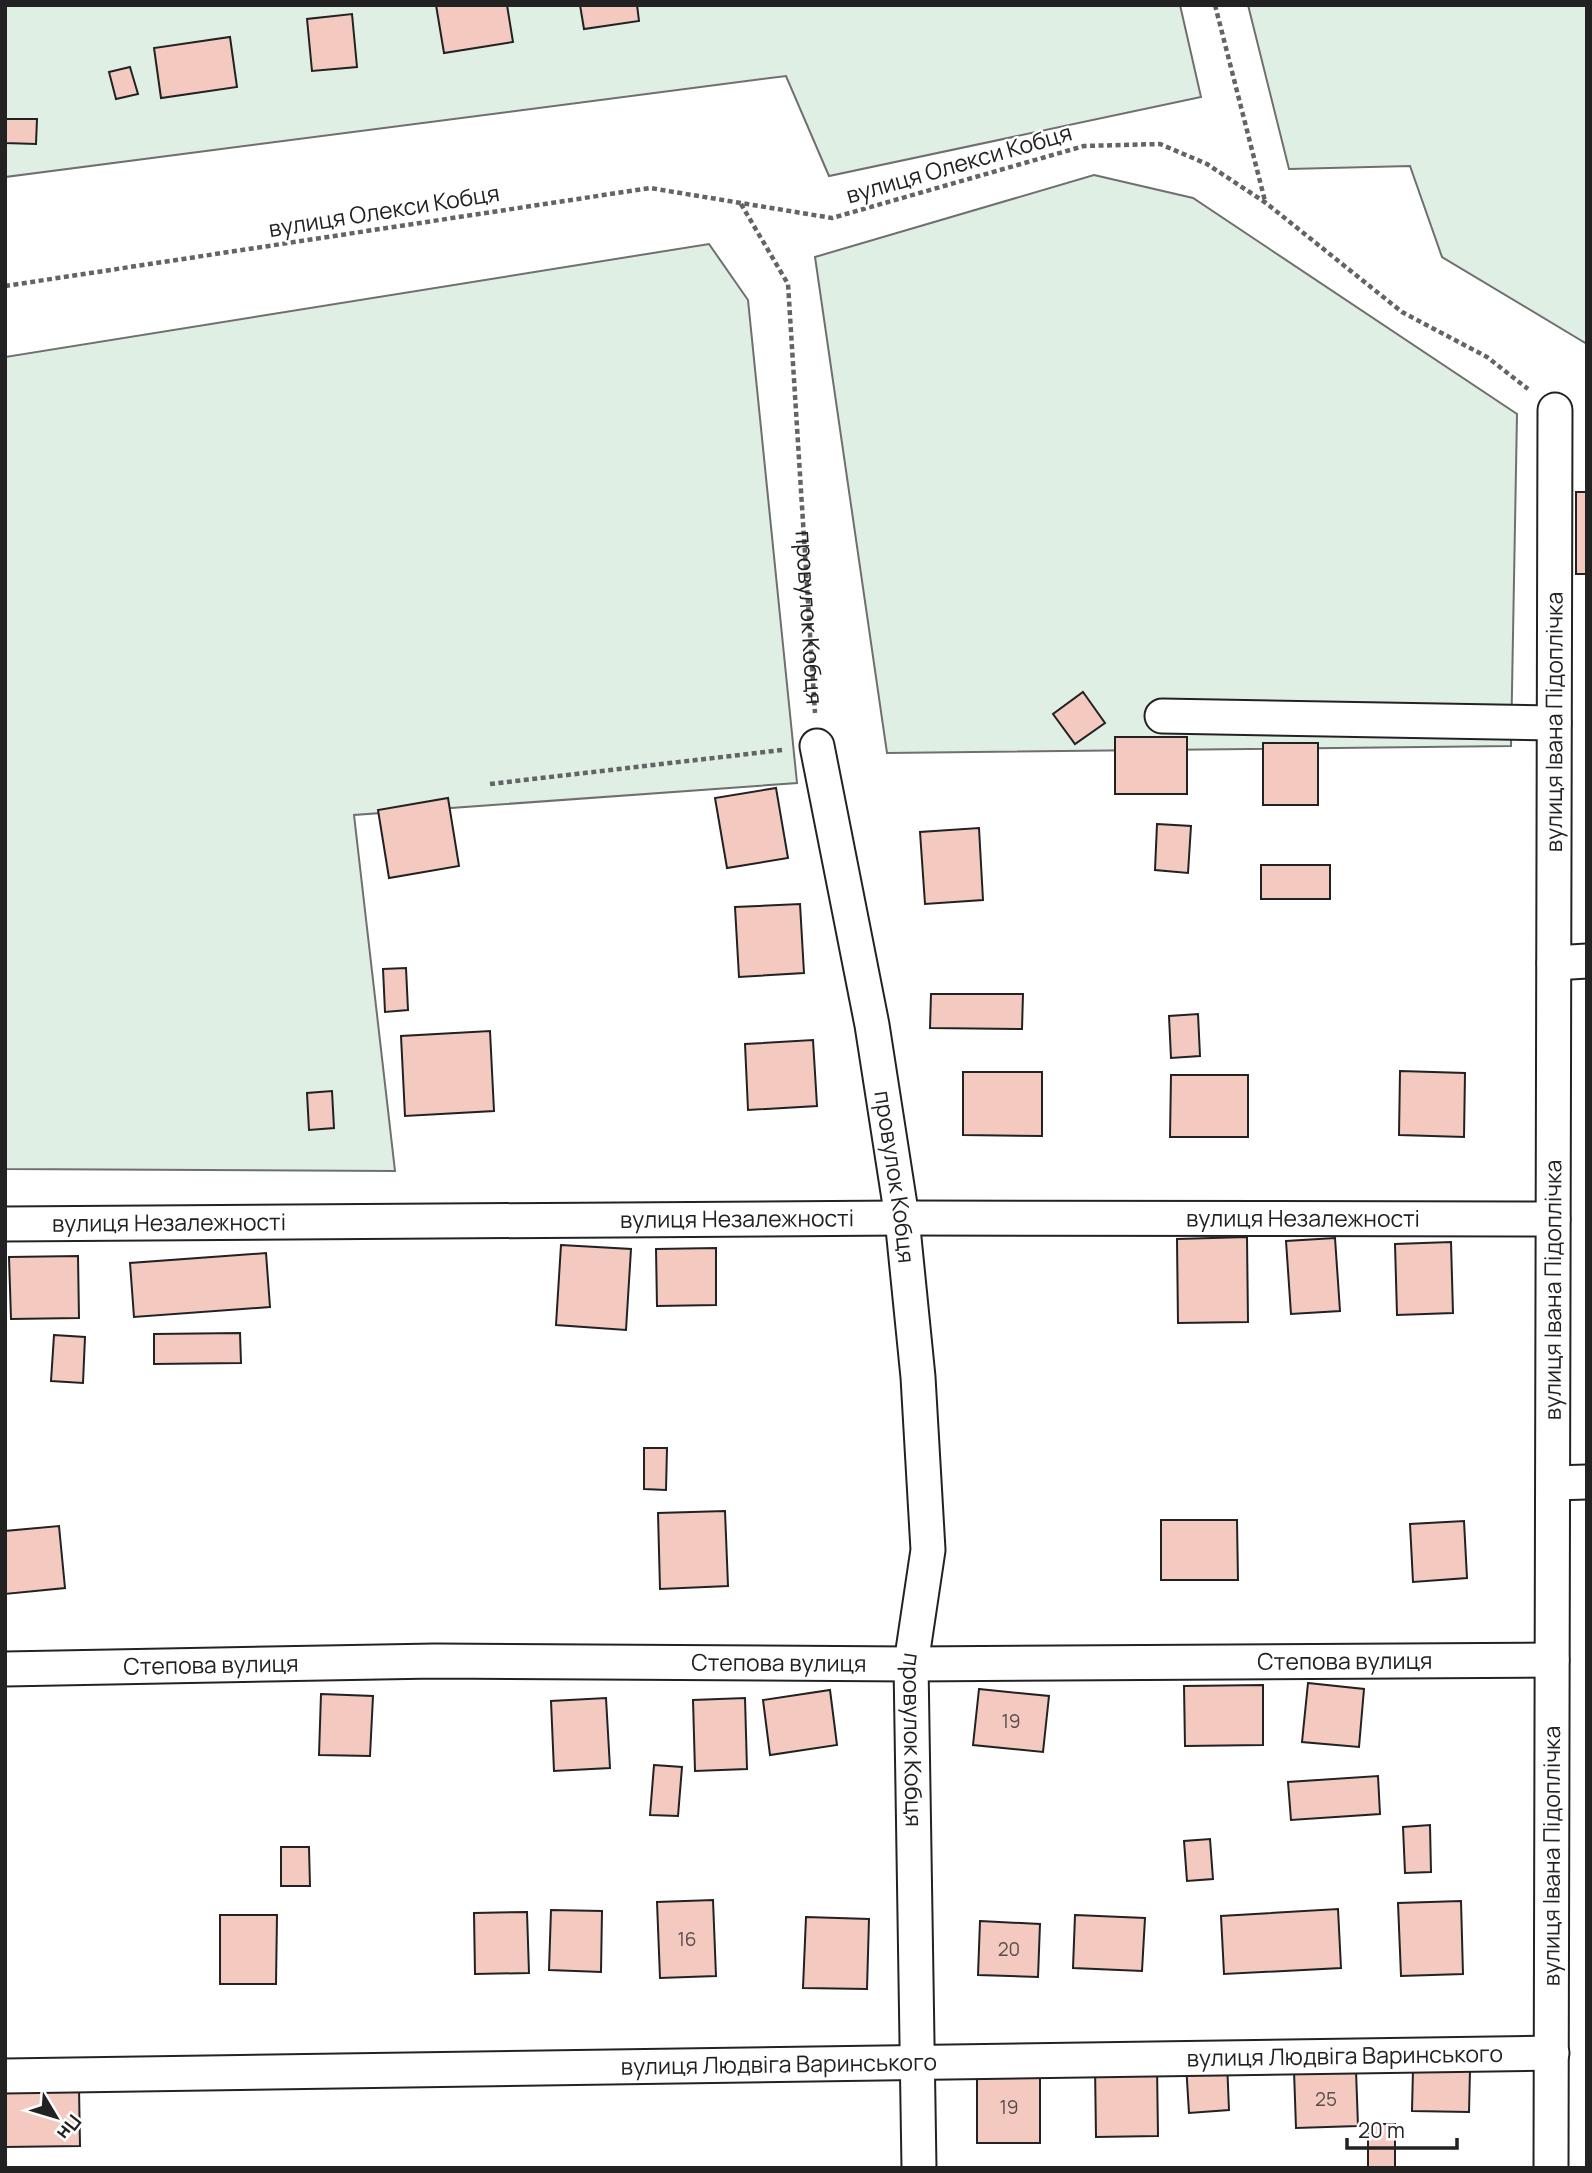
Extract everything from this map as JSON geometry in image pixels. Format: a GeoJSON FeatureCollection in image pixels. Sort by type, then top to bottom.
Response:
{"type":"FeatureCollection","features":[{"type":"Feature","properties":{"kind":"street","name":"вулиця Івана Підоплічка"},"geometry":{"type":"LineString","coordinates":[[1551,2168],[1555,410]]}},
{"type":"Feature","properties":{"kind":"street"},"geometry":{"type":"LineString","coordinates":[[1162,716],[1555,723]]}},
{"type":"Feature","properties":{"kind":"street","name":"провулок Кобця"},"geometry":{"type":"LineString","coordinates":[[817,746],[872,1025],[902,1218],[918,1377],[928,1550],[911,1664],[919,2168]]}},
{"type":"Feature","properties":{"kind":"street"},"geometry":{"type":"LineString","coordinates":[[1554,963],[1587,961]]}},
{"type":"Feature","properties":{"kind":"street","name":"вулиця Незалежності"},"geometry":{"type":"LineString","coordinates":[[5,1224],[902,1218],[1553,1219]]}},
{"type":"Feature","properties":{"kind":"street"},"geometry":{"type":"LineString","coordinates":[[1553,1483],[1587,1482]]}},
{"type":"Feature","properties":{"kind":"street","name":"Степова вулиця"},"geometry":{"type":"LineString","coordinates":[[5,1669],[435,1661],[911,1664],[1552,1660]]}},
{"type":"Feature","properties":{"kind":"street","name":"вулиця Людвіга Варинського"},"geometry":{"type":"LineString","coordinates":[[5,2076],[917,2060],[1552,2053]]}},
{"type":"Feature","properties":{"kind":"path"},"geometry":{"type":"LineString","coordinates":[[1215,5],[1266,203]]}},
{"type":"Feature","properties":{"kind":"path","name":"вулиця Олекси Кобця"},"geometry":{"type":"LineString","coordinates":[[5,286],[650,188],[832,218],[1084,146],[1160,144],[1207,164],[1266,203],[1402,312],[1487,357],[1555,410]]}},
{"type":"Feature","properties":{"kind":"path","name":"провулок Кобця"},"geometry":{"type":"LineString","coordinates":[[741,203],[788,284],[817,746]]}},
{"type":"Feature","properties":{"kind":"path"},"geometry":{"type":"LineString","coordinates":[[490,784],[817,746]]}},
{"type":"Feature","properties":{"kind":"green space"},"geometry":{"type":"Polygon","coordinates":[[[5,5],[1180,5],[1201,97],[829,176],[786,76],[5,177],[5,5]]]}},
{"type":"Feature","properties":{"kind":"green space"},"geometry":{"type":"Polygon","coordinates":[[[1248,5],[1587,5],[1587,344],[1442,257],[1410,166],[1289,169],[1248,5]]]}},
{"type":"Feature","properties":{"kind":"green space"},"geometry":{"type":"Polygon","coordinates":[[[1094,175],[1193,198],[1517,414],[1511,746],[887,753],[815,257],[1094,175]]]}},
{"type":"Feature","properties":{"kind":"green space"},"geometry":{"type":"Polygon","coordinates":[[[709,244],[748,300],[797,783],[354,815],[395,1171],[5,1169],[5,357],[709,244]]]}},
{"type":"Feature","properties":{"kind":"building"},"geometry":{"type":"Polygon","coordinates":[[[436,5],[507,5],[513,42],[444,53],[436,5]]]}},
{"type":"Feature","properties":{"kind":"building"},"geometry":{"type":"Polygon","coordinates":[[[580,5],[637,5],[639,21],[584,29],[580,5]]]}},
{"type":"Feature","properties":{"kind":"building"},"geometry":{"type":"Polygon","coordinates":[[[352,14],[357,67],[312,71],[307,19],[352,14]]]}},
{"type":"Feature","properties":{"kind":"building"},"geometry":{"type":"Polygon","coordinates":[[[230,37],[237,87],[161,98],[154,48],[230,37]]]}},
{"type":"Feature","properties":{"kind":"building"},"geometry":{"type":"Polygon","coordinates":[[[130,67],[138,94],[116,99],[109,72],[130,67]]]}},
{"type":"Feature","properties":{"kind":"building"},"geometry":{"type":"Polygon","coordinates":[[[5,119],[37,119],[36,144],[5,143],[5,119]]]}},
{"type":"Feature","properties":{"kind":"building"},"geometry":{"type":"Polygon","coordinates":[[[1576,492],[1587,492],[1587,574],[1576,574],[1576,492]]]}},
{"type":"Feature","properties":{"kind":"building"},"geometry":{"type":"Polygon","coordinates":[[[1083,692],[1105,723],[1075,744],[1053,714],[1083,692]]]}},
{"type":"Feature","properties":{"kind":"building"},"geometry":{"type":"Polygon","coordinates":[[[1115,737],[1187,737],[1187,794],[1115,794],[1115,737]]]}},
{"type":"Feature","properties":{"kind":"building"},"geometry":{"type":"Polygon","coordinates":[[[1263,743],[1318,743],[1318,805],[1263,805],[1263,743]]]}},
{"type":"Feature","properties":{"kind":"building"},"geometry":{"type":"Polygon","coordinates":[[[776,788],[788,858],[727,868],[715,798],[776,788]]]}},
{"type":"Feature","properties":{"kind":"building"},"geometry":{"type":"Polygon","coordinates":[[[448,798],[459,866],[389,878],[378,810],[448,798]]]}},
{"type":"Feature","properties":{"kind":"building"},"geometry":{"type":"Polygon","coordinates":[[[1157,824],[1191,826],[1188,873],[1155,870],[1157,824]]]}},
{"type":"Feature","properties":{"kind":"building"},"geometry":{"type":"Polygon","coordinates":[[[979,828],[983,900],[925,904],[920,832],[979,828]]]}},
{"type":"Feature","properties":{"kind":"building"},"geometry":{"type":"Polygon","coordinates":[[[1261,865],[1330,865],[1330,899],[1261,899],[1261,865]]]}},
{"type":"Feature","properties":{"kind":"building"},"geometry":{"type":"Polygon","coordinates":[[[800,904],[804,973],[739,977],[735,907],[800,904]]]}},
{"type":"Feature","properties":{"kind":"building"},"geometry":{"type":"Polygon","coordinates":[[[406,968],[408,1010],[385,1012],[383,969],[406,968]]]}},
{"type":"Feature","properties":{"kind":"building"},"geometry":{"type":"Polygon","coordinates":[[[931,994],[1023,994],[1022,1029],[930,1028],[931,994]]]}},
{"type":"Feature","properties":{"kind":"building"},"geometry":{"type":"Polygon","coordinates":[[[1198,1014],[1200,1056],[1171,1058],[1169,1016],[1198,1014]]]}},
{"type":"Feature","properties":{"kind":"building"},"geometry":{"type":"Polygon","coordinates":[[[490,1031],[494,1111],[405,1116],[401,1036],[490,1031]]]}},
{"type":"Feature","properties":{"kind":"building"},"geometry":{"type":"Polygon","coordinates":[[[813,1040],[817,1106],[748,1110],[745,1044],[813,1040]]]}},
{"type":"Feature","properties":{"kind":"building"},"geometry":{"type":"Polygon","coordinates":[[[1400,1071],[1465,1073],[1464,1137],[1399,1135],[1400,1071]]]}},
{"type":"Feature","properties":{"kind":"building"},"geometry":{"type":"Polygon","coordinates":[[[963,1072],[1042,1072],[1042,1136],[963,1135],[963,1072]]]}},
{"type":"Feature","properties":{"kind":"building"},"geometry":{"type":"Polygon","coordinates":[[[1171,1075],[1248,1075],[1248,1137],[1170,1137],[1171,1075]]]}},
{"type":"Feature","properties":{"kind":"building"},"geometry":{"type":"Polygon","coordinates":[[[332,1091],[334,1128],[309,1130],[307,1093],[332,1091]]]}},
{"type":"Feature","properties":{"kind":"building"},"geometry":{"type":"Polygon","coordinates":[[[1247,1237],[1248,1322],[1178,1323],[1177,1239],[1247,1237]]]}},
{"type":"Feature","properties":{"kind":"building"},"geometry":{"type":"Polygon","coordinates":[[[1335,1238],[1340,1311],[1291,1314],[1286,1241],[1335,1238]]]}},
{"type":"Feature","properties":{"kind":"building"},"geometry":{"type":"Polygon","coordinates":[[[1451,1242],[1453,1313],[1397,1315],[1395,1244],[1451,1242]]]}},
{"type":"Feature","properties":{"kind":"building"},"geometry":{"type":"Polygon","coordinates":[[[561,1245],[631,1249],[626,1330],[556,1325],[561,1245]]]}},
{"type":"Feature","properties":{"kind":"building"},"geometry":{"type":"Polygon","coordinates":[[[716,1248],[716,1305],[657,1306],[656,1249],[716,1248]]]}},
{"type":"Feature","properties":{"kind":"building"},"geometry":{"type":"Polygon","coordinates":[[[266,1253],[270,1307],[134,1317],[130,1263],[266,1253]]]}},
{"type":"Feature","properties":{"kind":"building"},"geometry":{"type":"Polygon","coordinates":[[[78,1256],[79,1318],[11,1319],[9,1257],[78,1256]]]}},
{"type":"Feature","properties":{"kind":"building"},"geometry":{"type":"Polygon","coordinates":[[[240,1333],[241,1363],[154,1364],[154,1334],[240,1333]]]}},
{"type":"Feature","properties":{"kind":"building"},"geometry":{"type":"Polygon","coordinates":[[[54,1335],[85,1337],[83,1383],[51,1381],[54,1335]]]}},
{"type":"Feature","properties":{"kind":"building"},"geometry":{"type":"Polygon","coordinates":[[[644,1448],[667,1448],[666,1490],[644,1489],[644,1448]]]}},
{"type":"Feature","properties":{"kind":"building"},"geometry":{"type":"Polygon","coordinates":[[[725,1511],[728,1586],[660,1589],[658,1513],[725,1511]]]}},
{"type":"Feature","properties":{"kind":"building"},"geometry":{"type":"Polygon","coordinates":[[[1161,1520],[1237,1520],[1238,1580],[1161,1580],[1161,1520]]]}},
{"type":"Feature","properties":{"kind":"building"},"geometry":{"type":"Polygon","coordinates":[[[1464,1521],[1467,1578],[1413,1582],[1410,1524],[1464,1521]]]}},
{"type":"Feature","properties":{"kind":"building"},"geometry":{"type":"Polygon","coordinates":[[[59,1526],[65,1588],[5,1594],[5,1531],[59,1526]]]}},
{"type":"Feature","properties":{"kind":"building"},"geometry":{"type":"Polygon","coordinates":[[[1308,1683],[1364,1689],[1359,1747],[1302,1742],[1308,1683]]]}},
{"type":"Feature","properties":{"kind":"building"},"geometry":{"type":"Polygon","coordinates":[[[1263,1685],[1263,1745],[1185,1746],[1184,1686],[1263,1685]]]}},
{"type":"Feature","properties":{"kind":"building"},"geometry":{"type":"Polygon","coordinates":[[[979,1689],[1049,1696],[1043,1752],[973,1745],[979,1689]]]}},
{"type":"Feature","properties":{"kind":"building"},"geometry":{"type":"Polygon","coordinates":[[[830,1690],[837,1745],[770,1755],[763,1700],[830,1690]]]}},
{"type":"Feature","properties":{"kind":"building"},"geometry":{"type":"Polygon","coordinates":[[[321,1694],[373,1696],[370,1756],[319,1755],[321,1694]]]}},
{"type":"Feature","properties":{"kind":"building"},"geometry":{"type":"Polygon","coordinates":[[[606,1698],[610,1768],[554,1771],[551,1701],[606,1698]]]}},
{"type":"Feature","properties":{"kind":"building"},"geometry":{"type":"Polygon","coordinates":[[[745,1698],[747,1769],[695,1771],[693,1700],[745,1698]]]}},
{"type":"Feature","properties":{"kind":"building"},"geometry":{"type":"Polygon","coordinates":[[[654,1765],[682,1767],[678,1816],[650,1815],[654,1765]]]}},
{"type":"Feature","properties":{"kind":"building"},"geometry":{"type":"Polygon","coordinates":[[[1378,1776],[1380,1814],[1291,1820],[1288,1782],[1378,1776]]]}},
{"type":"Feature","properties":{"kind":"building"},"geometry":{"type":"Polygon","coordinates":[[[1430,1825],[1431,1872],[1405,1873],[1403,1827],[1430,1825]]]}},
{"type":"Feature","properties":{"kind":"building"},"geometry":{"type":"Polygon","coordinates":[[[1210,1839],[1213,1879],[1187,1881],[1184,1841],[1210,1839]]]}},
{"type":"Feature","properties":{"kind":"building"},"geometry":{"type":"Polygon","coordinates":[[[281,1847],[309,1847],[310,1886],[281,1886],[281,1847]]]}},
{"type":"Feature","properties":{"kind":"building"},"geometry":{"type":"Polygon","coordinates":[[[713,1900],[716,1976],[660,1978],[657,1902],[713,1900]]]}},
{"type":"Feature","properties":{"kind":"building"},"geometry":{"type":"Polygon","coordinates":[[[1461,1901],[1463,1974],[1401,1976],[1398,1903],[1461,1901]]]}},
{"type":"Feature","properties":{"kind":"building"},"geometry":{"type":"Polygon","coordinates":[[[1338,1909],[1341,1968],[1224,1974],[1221,1916],[1338,1909]]]}},
{"type":"Feature","properties":{"kind":"building"},"geometry":{"type":"Polygon","coordinates":[[[551,1910],[602,1911],[601,1972],[549,1970],[551,1910]]]}},
{"type":"Feature","properties":{"kind":"building"},"geometry":{"type":"Polygon","coordinates":[[[527,1912],[529,1973],[475,1974],[474,1913],[527,1912]]]}},
{"type":"Feature","properties":{"kind":"building"},"geometry":{"type":"Polygon","coordinates":[[[220,1915],[277,1915],[276,1984],[220,1984],[220,1915]]]}},
{"type":"Feature","properties":{"kind":"building"},"geometry":{"type":"Polygon","coordinates":[[[1075,1915],[1145,1918],[1142,1971],[1073,1968],[1075,1915]]]}},
{"type":"Feature","properties":{"kind":"building"},"geometry":{"type":"Polygon","coordinates":[[[806,1917],[869,1919],[867,1989],[803,1988],[806,1917]]]}},
{"type":"Feature","properties":{"kind":"building"},"geometry":{"type":"Polygon","coordinates":[[[980,1921],[1040,1924],[1038,1977],[978,1975],[980,1921]]]}},
{"type":"Feature","properties":{"kind":"building"},"geometry":{"type":"Polygon","coordinates":[[[1227,2061],[1229,2110],[1189,2113],[1186,2064],[1227,2061]]]}},
{"type":"Feature","properties":{"kind":"building"},"geometry":{"type":"Polygon","coordinates":[[[1157,2065],[1158,2136],[1096,2137],[1095,2066],[1157,2065]]]}},
{"type":"Feature","properties":{"kind":"building"},"geometry":{"type":"Polygon","coordinates":[[[1413,2069],[1470,2070],[1469,2112],[1412,2111],[1413,2069]]]}},
{"type":"Feature","properties":{"kind":"building"},"geometry":{"type":"Polygon","coordinates":[[[1356,2070],[1358,2126],[1296,2128],[1294,2071],[1356,2070]]]}},
{"type":"Feature","properties":{"kind":"building"},"geometry":{"type":"Polygon","coordinates":[[[977,2071],[1040,2071],[1040,2143],[977,2143],[977,2071]]]}},
{"type":"Feature","properties":{"kind":"building"},"geometry":{"type":"Polygon","coordinates":[[[79,2088],[80,2146],[5,2147],[5,2091],[79,2088]]]}},
{"type":"Feature","properties":{"kind":"building"},"geometry":{"type":"Polygon","coordinates":[[[1368,2124],[1395,2124],[1395,2168],[1368,2168],[1368,2124]]]}}]}
